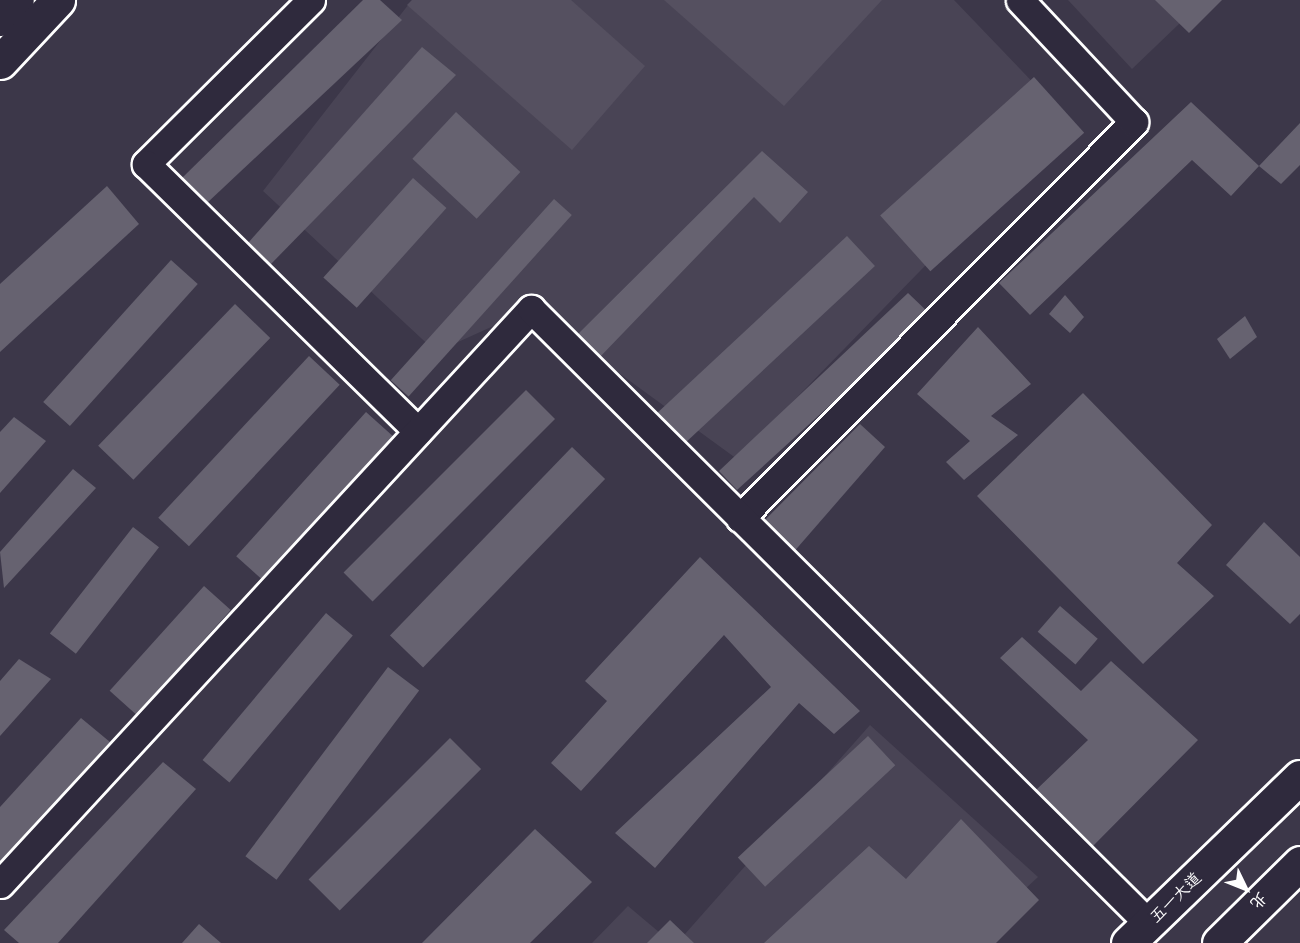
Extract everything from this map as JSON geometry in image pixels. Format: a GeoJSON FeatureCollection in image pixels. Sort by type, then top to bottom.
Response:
{"type":"FeatureCollection","features":[{"type":"Feature","properties":{"kind":"main road"},"geometry":{"type":"LineString","coordinates":[[0,19],[17,0]]}},
{"type":"Feature","properties":{"kind":"main road"},"geometry":{"type":"LineString","coordinates":[[0,62],[58,0]]}},
{"type":"Feature","properties":{"kind":"main road","name":"五一大道"},"geometry":{"type":"LineString","coordinates":[[1138,933],[1300,777]]}},
{"type":"Feature","properties":{"kind":"main road"},"geometry":{"type":"LineString","coordinates":[[1219,943],[1300,863]]}},
{"type":"Feature","properties":{"kind":"street"},"geometry":{"type":"LineString","coordinates":[[311,0],[146,164],[418,431]]}},
{"type":"Feature","properties":{"kind":"street"},"geometry":{"type":"LineString","coordinates":[[740,518],[1134,122],[1020,0]]}},
{"type":"Feature","properties":{"kind":"street"},"geometry":{"type":"LineString","coordinates":[[0,884],[531,309],[740,518],[1138,933]]}},
{"type":"Feature","properties":{"kind":"shaded area"},"geometry":{"type":"Polygon","coordinates":[[[412,0],[954,0],[1068,119],[737,459],[531,309],[436,352],[263,191],[412,0]]]}},
{"type":"Feature","properties":{"kind":"shaded area"},"geometry":{"type":"Polygon","coordinates":[[[412,0],[571,0],[645,66],[572,150],[407,5],[412,0]]]}},
{"type":"Feature","properties":{"kind":"shaded area"},"geometry":{"type":"Polygon","coordinates":[[[664,0],[882,0],[784,106],[664,0]]]}},
{"type":"Feature","properties":{"kind":"shaded area"},"geometry":{"type":"Polygon","coordinates":[[[1068,0],[1204,0],[1132,69],[1068,0]]]}},
{"type":"Feature","properties":{"kind":"shaded area"},"geometry":{"type":"Polygon","coordinates":[[[870,725],[1038,877],[967,943],[677,943],[870,725]]]}},
{"type":"Feature","properties":{"kind":"shaded area"},"geometry":{"type":"Polygon","coordinates":[[[628,906],[672,943],[592,943],[628,906]]]}},
{"type":"Feature","properties":{"kind":"building"},"geometry":{"type":"Polygon","coordinates":[[[363,0],[380,0],[402,20],[207,203],[182,178],[363,0]]]}},
{"type":"Feature","properties":{"kind":"building"},"geometry":{"type":"Polygon","coordinates":[[[1155,0],[1222,0],[1189,33],[1155,0]]]}},
{"type":"Feature","properties":{"kind":"building"},"geometry":{"type":"Polygon","coordinates":[[[422,47],[456,75],[270,265],[248,243],[422,47]]]}},
{"type":"Feature","properties":{"kind":"building"},"geometry":{"type":"Polygon","coordinates":[[[1034,77],[1084,133],[930,271],[880,216],[1034,77]]]}},
{"type":"Feature","properties":{"kind":"building"},"geometry":{"type":"Polygon","coordinates":[[[1191,102],[1259,166],[1231,196],[1192,160],[1030,315],[999,283],[1191,102]]]}},
{"type":"Feature","properties":{"kind":"building"},"geometry":{"type":"Polygon","coordinates":[[[456,112],[520,172],[477,219],[412,159],[456,112]]]}},
{"type":"Feature","properties":{"kind":"building"},"geometry":{"type":"Polygon","coordinates":[[[1300,123],[1300,165],[1281,184],[1259,166],[1300,123]]]}},
{"type":"Feature","properties":{"kind":"building"},"geometry":{"type":"Polygon","coordinates":[[[762,151],[808,192],[780,223],[754,197],[598,359],[576,336],[762,151]]]}},
{"type":"Feature","properties":{"kind":"building"},"geometry":{"type":"Polygon","coordinates":[[[413,178],[446,208],[357,308],[323,278],[413,178]]]}},
{"type":"Feature","properties":{"kind":"building"},"geometry":{"type":"Polygon","coordinates":[[[107,186],[139,224],[0,352],[0,284],[107,186]]]}},
{"type":"Feature","properties":{"kind":"building"},"geometry":{"type":"Polygon","coordinates":[[[554,199],[572,215],[409,396],[391,380],[554,199]]]}},
{"type":"Feature","properties":{"kind":"building"},"geometry":{"type":"Polygon","coordinates":[[[847,236],[875,266],[682,446],[654,416],[847,236]]]}},
{"type":"Feature","properties":{"kind":"building"},"geometry":{"type":"Polygon","coordinates":[[[171,260],[198,284],[70,426],[43,402],[171,260]]]}},
{"type":"Feature","properties":{"kind":"building"},"geometry":{"type":"Polygon","coordinates":[[[908,293],[930,314],[737,490],[719,471],[908,293]]]}},
{"type":"Feature","properties":{"kind":"building"},"geometry":{"type":"Polygon","coordinates":[[[1065,295],[1084,317],[1070,333],[1049,314],[1065,295]]]}},
{"type":"Feature","properties":{"kind":"building"},"geometry":{"type":"Polygon","coordinates":[[[235,304],[270,338],[133,480],[98,446],[235,304]]]}},
{"type":"Feature","properties":{"kind":"building"},"geometry":{"type":"Polygon","coordinates":[[[1245,316],[1257,337],[1230,359],[1217,339],[1245,316]]]}},
{"type":"Feature","properties":{"kind":"building"},"geometry":{"type":"Polygon","coordinates":[[[978,327],[1031,384],[991,416],[1018,435],[964,480],[946,462],[970,441],[917,394],[978,327]]]}},
{"type":"Feature","properties":{"kind":"building"},"geometry":{"type":"Polygon","coordinates":[[[309,356],[340,385],[189,546],[158,518],[309,356]]]}},
{"type":"Feature","properties":{"kind":"building"},"geometry":{"type":"Polygon","coordinates":[[[526,390],[555,419],[373,601],[344,572],[526,390]]]}},
{"type":"Feature","properties":{"kind":"building"},"geometry":{"type":"Polygon","coordinates":[[[1083,393],[1212,525],[1177,563],[1214,596],[1143,664],[977,496],[1083,393]]]}},
{"type":"Feature","properties":{"kind":"building"},"geometry":{"type":"Polygon","coordinates":[[[366,412],[397,440],[267,584],[236,556],[366,412]]]}},
{"type":"Feature","properties":{"kind":"building"},"geometry":{"type":"Polygon","coordinates":[[[14,417],[46,441],[0,493],[0,432],[14,417]]]}},
{"type":"Feature","properties":{"kind":"building"},"geometry":{"type":"Polygon","coordinates":[[[860,424],[885,447],[785,562],[754,531],[860,424]]]}},
{"type":"Feature","properties":{"kind":"building"},"geometry":{"type":"Polygon","coordinates":[[[572,447],[605,479],[423,667],[390,635],[572,447]]]}},
{"type":"Feature","properties":{"kind":"building"},"geometry":{"type":"Polygon","coordinates":[[[73,469],[96,488],[4,588],[0,552],[73,469]]]}},
{"type":"Feature","properties":{"kind":"building"},"geometry":{"type":"Polygon","coordinates":[[[1264,522],[1300,557],[1300,614],[1290,624],[1226,565],[1264,522]]]}},
{"type":"Feature","properties":{"kind":"building"},"geometry":{"type":"Polygon","coordinates":[[[133,527],[159,547],[76,654],[50,633],[133,527]]]}},
{"type":"Feature","properties":{"kind":"building"},"geometry":{"type":"Polygon","coordinates":[[[700,557],[860,711],[834,734],[799,703],[655,868],[615,833],[771,687],[724,635],[581,791],[551,763],[607,701],[585,681],[700,557]]]}},
{"type":"Feature","properties":{"kind":"building"},"geometry":{"type":"Polygon","coordinates":[[[204,586],[231,610],[136,715],[110,691],[204,586]]]}},
{"type":"Feature","properties":{"kind":"building"},"geometry":{"type":"Polygon","coordinates":[[[1060,606],[1098,639],[1075,664],[1038,632],[1060,606]]]}},
{"type":"Feature","properties":{"kind":"building"},"geometry":{"type":"Polygon","coordinates":[[[326,613],[353,635],[229,783],[203,760],[326,613]]]}},
{"type":"Feature","properties":{"kind":"building"},"geometry":{"type":"Polygon","coordinates":[[[1022,637],[1081,691],[1111,661],[1198,740],[1092,847],[1036,790],[1088,740],[1000,658],[1022,637]]]}},
{"type":"Feature","properties":{"kind":"building"},"geometry":{"type":"Polygon","coordinates":[[[19,659],[51,679],[0,736],[0,681],[19,659]]]}},
{"type":"Feature","properties":{"kind":"building"},"geometry":{"type":"Polygon","coordinates":[[[388,667],[419,690],[277,880],[245,856],[388,667]]]}},
{"type":"Feature","properties":{"kind":"building"},"geometry":{"type":"Polygon","coordinates":[[[81,718],[110,742],[0,864],[0,807],[81,718]]]}},
{"type":"Feature","properties":{"kind":"building"},"geometry":{"type":"Polygon","coordinates":[[[868,736],[895,765],[765,887],[738,857],[868,736]]]}},
{"type":"Feature","properties":{"kind":"building"},"geometry":{"type":"Polygon","coordinates":[[[450,738],[481,769],[340,911],[309,879],[450,738]]]}},
{"type":"Feature","properties":{"kind":"building"},"geometry":{"type":"Polygon","coordinates":[[[163,762],[196,789],[58,943],[19,943],[4,930],[163,762]]]}},
{"type":"Feature","properties":{"kind":"building"},"geometry":{"type":"Polygon","coordinates":[[[961,819],[1039,900],[996,943],[764,943],[869,846],[906,879],[961,819]]]}},
{"type":"Feature","properties":{"kind":"building"},"geometry":{"type":"Polygon","coordinates":[[[535,829],[592,882],[530,943],[422,943],[535,829]]]}},
{"type":"Feature","properties":{"kind":"building"},"geometry":{"type":"Polygon","coordinates":[[[670,920],[694,943],[647,943],[670,920]]]}},
{"type":"Feature","properties":{"kind":"building"},"geometry":{"type":"Polygon","coordinates":[[[199,924],[221,943],[182,943],[199,924]]]}}]}
